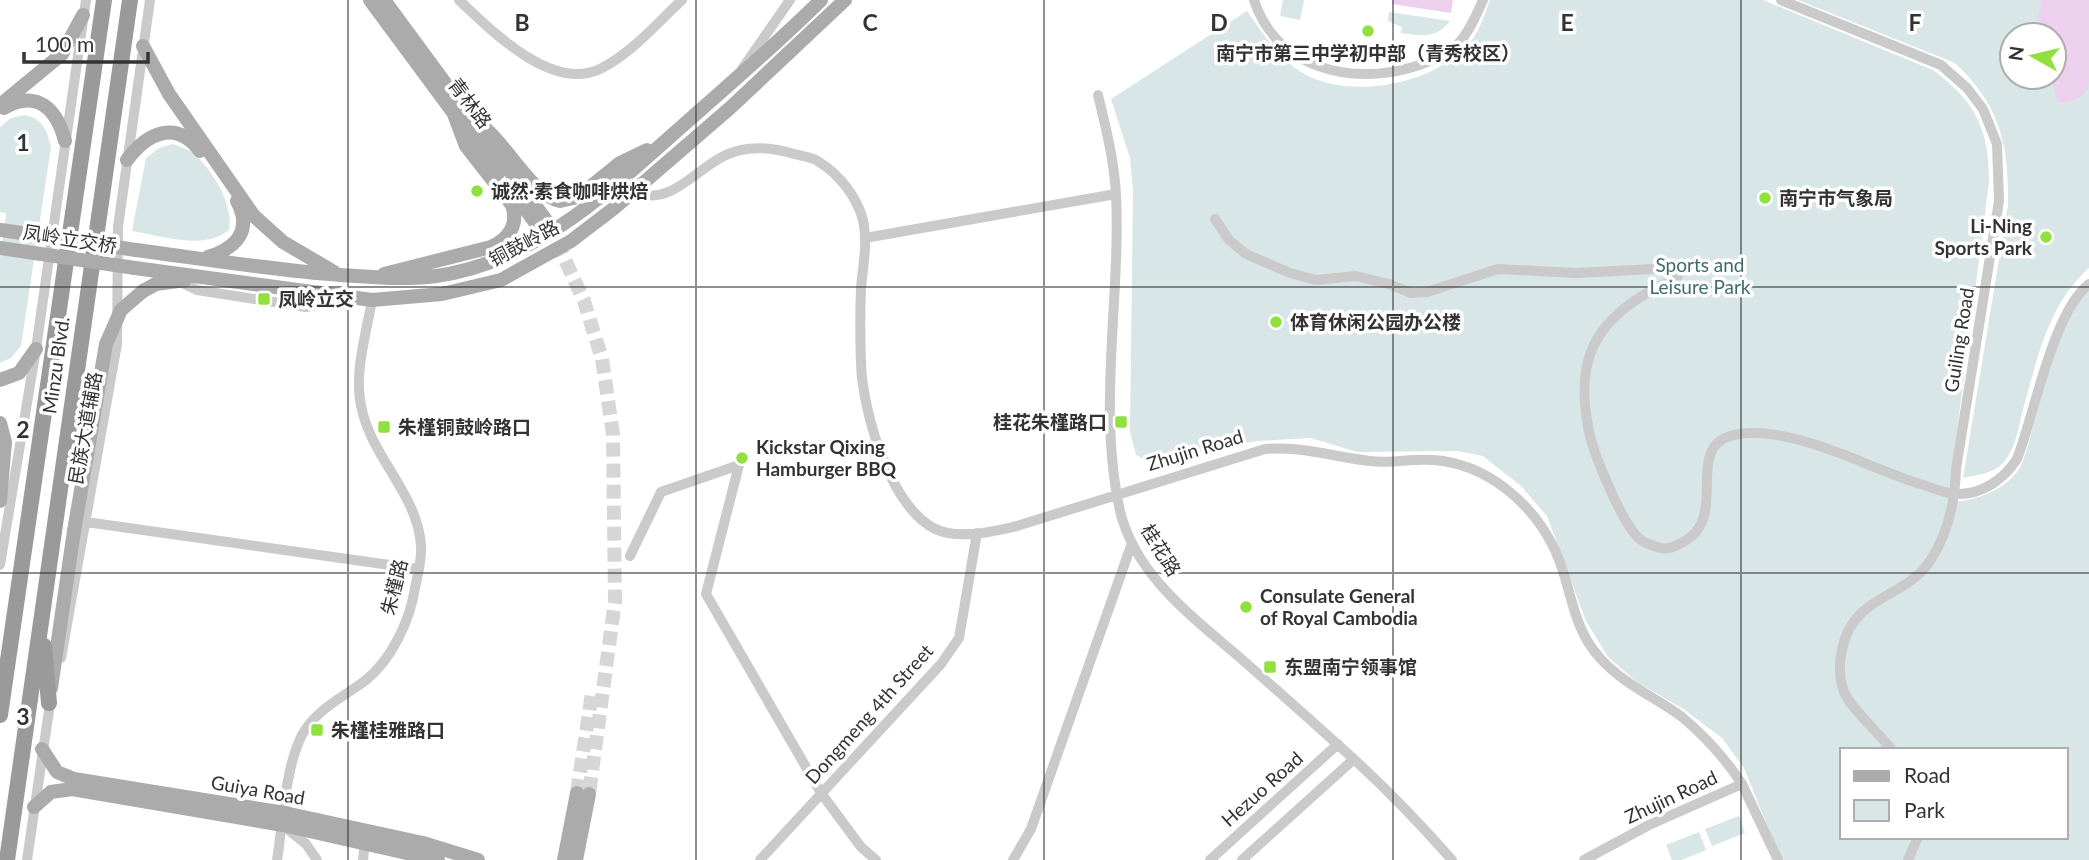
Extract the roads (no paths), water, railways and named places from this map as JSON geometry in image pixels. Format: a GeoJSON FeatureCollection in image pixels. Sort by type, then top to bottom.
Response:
{"type":"FeatureCollection","features":[{"type":"Feature","properties":{"kind":"highway","name":"Minzu Blvd."},"geometry":{"type":"LineString","coordinates":[[0,715],[104,0]]}},
{"type":"Feature","properties":{"kind":"highway","name":"Minzu Blvd."},"geometry":{"type":"LineString","coordinates":[[7,860],[130,0]]}},
{"type":"Feature","properties":{"kind":"highway"},"geometry":{"type":"LineString","coordinates":[[41,620],[49,703]]}},
{"type":"Feature","properties":{"kind":"main road","name":"青林路"},"geometry":{"type":"LineString","coordinates":[[370,0],[459,110]]}},
{"type":"Feature","properties":{"kind":"main road","name":"青林路"},"geometry":{"type":"LineString","coordinates":[[384,0],[459,110],[544,226]]}},
{"type":"Feature","properties":{"kind":"main road","name":"铜鼓岭路"},"geometry":{"type":"LineString","coordinates":[[136,250],[374,277],[437,276],[487,264],[522,249],[595,201],[736,79],[821,0]]}},
{"type":"Feature","properties":{"kind":"main road","name":"铜鼓岭路"},"geometry":{"type":"LineString","coordinates":[[135,268],[372,300],[442,294],[501,280],[572,241],[634,192],[845,0]]}},
{"type":"Feature","properties":{"kind":"main road"},"geometry":{"type":"LineString","coordinates":[[0,105],[62,54],[85,8]]}},
{"type":"Feature","properties":{"kind":"main road"},"geometry":{"type":"LineString","coordinates":[[143,46],[169,94],[254,216],[283,242],[338,275]]}},
{"type":"Feature","properties":{"kind":"main road"},"geometry":{"type":"LineString","coordinates":[[0,111],[18,101],[40,103],[60,121],[65,141]]}},
{"type":"Feature","properties":{"kind":"main road"},"geometry":{"type":"LineString","coordinates":[[459,110],[500,141],[545,195],[560,201],[578,197],[620,163],[664,142]]}},
{"type":"Feature","properties":{"kind":"main road"},"geometry":{"type":"LineString","coordinates":[[374,277],[411,265],[482,251],[501,242],[512,228],[515,213],[512,205],[466,146],[459,110]]}},
{"type":"Feature","properties":{"kind":"main road"},"geometry":{"type":"LineString","coordinates":[[127,160],[140,143],[156,134],[181,135],[195,145],[237,202],[244,225],[238,240],[228,250],[202,259]]}},
{"type":"Feature","properties":{"kind":"main road","name":"凤岭立交桥"},"geometry":{"type":"LineString","coordinates":[[0,230],[136,250]]}},
{"type":"Feature","properties":{"kind":"main road","name":"凤岭立交桥"},"geometry":{"type":"LineString","coordinates":[[0,247],[135,268]]}},
{"type":"Feature","properties":{"kind":"main road"},"geometry":{"type":"LineString","coordinates":[[49,703],[80,527],[106,344],[121,310],[143,291],[156,284],[199,278]]}},
{"type":"Feature","properties":{"kind":"main road"},"geometry":{"type":"LineString","coordinates":[[0,380],[19,373],[36,349]]}},
{"type":"Feature","properties":{"kind":"main road"},"geometry":{"type":"LineString","coordinates":[[0,423],[5,442],[0,501]]}},
{"type":"Feature","properties":{"kind":"main road","name":"Guiya Road"},"geometry":{"type":"LineString","coordinates":[[42,749],[57,772],[74,779],[422,843],[478,860]]}},
{"type":"Feature","properties":{"kind":"main road","name":"Guiya Road"},"geometry":{"type":"LineString","coordinates":[[34,807],[51,792],[67,788],[284,819],[438,860]]}},
{"type":"Feature","properties":{"kind":"main road"},"geometry":{"type":"LineString","coordinates":[[564,860],[583,794],[576,860]]}},
{"type":"Feature","properties":{"kind":"street","name":"民族大道辅路"},"geometry":{"type":"LineString","coordinates":[[80,527],[117,344],[117,248],[150,0]]}},
{"type":"Feature","properties":{"kind":"street"},"geometry":{"type":"LineString","coordinates":[[459,0],[504,42],[542,66],[579,74],[600,69],[631,47],[682,0]]}},
{"type":"Feature","properties":{"kind":"street"},"geometry":{"type":"LineString","coordinates":[[736,79],[758,41],[781,17],[790,0]]}},
{"type":"Feature","properties":{"kind":"street"},"geometry":{"type":"LineString","coordinates":[[1254,0],[1270,32],[1292,54],[1321,68],[1354,76],[1387,75],[1422,64],[1455,48],[1474,20],[1483,0]]}},
{"type":"Feature","properties":{"kind":"street","name":"Guiling Road"},"geometry":{"type":"LineString","coordinates":[[1781,0],[1941,65],[1967,88],[1983,109],[1997,144],[1999,201],[1956,469],[1955,494],[1947,526],[1930,563],[1908,582],[1864,609],[1844,637],[1839,665],[1845,693],[1890,748]]}},
{"type":"Feature","properties":{"kind":"street"},"geometry":{"type":"LineString","coordinates":[[0,565],[36,349],[85,8]]}},
{"type":"Feature","properties":{"kind":"street","name":"桂花路"},"geometry":{"type":"LineString","coordinates":[[1098,95],[1110,142],[1116,194],[1112,441],[1118,492],[1132,543],[1158,582],[1191,617],[1338,744],[1412,814],[1452,860]]}},
{"type":"Feature","properties":{"kind":"street","name":"Zhujin Road"},"geometry":{"type":"LineString","coordinates":[[634,192],[646,198],[670,192],[722,157],[742,150],[777,150],[818,161],[849,188],[863,219],[861,366],[872,428],[890,481],[918,515],[946,533],[977,533],[1017,526],[1118,492],[1265,449],[1290,447],[1379,462],[1433,460],[1465,465],[1520,498],[1540,522],[1555,550],[1579,627],[1598,656],[1617,675],[1681,717],[1700,733],[1718,750],[1742,784],[1649,825],[1584,860]]}},
{"type":"Feature","properties":{"kind":"street"},"geometry":{"type":"LineString","coordinates":[[864,237],[1116,194]]}},
{"type":"Feature","properties":{"kind":"street"},"geometry":{"type":"LineString","coordinates":[[1215,219],[1229,240],[1246,254],[1290,274],[1316,279],[1356,276],[1389,284],[1411,293],[1427,292],[1498,269],[1576,272],[1673,268],[1679,274],[1676,279],[1637,297],[1603,333],[1589,356],[1584,384],[1588,429],[1620,514],[1641,540],[1661,548],[1674,548],[1691,538],[1703,526],[1707,509],[1705,468],[1710,452],[1720,441],[1741,435],[1769,434],[1833,449],[1907,480],[1955,494],[1992,485],[2006,476],[2017,459],[2063,317],[2080,292],[2089,284]]}},
{"type":"Feature","properties":{"kind":"street"},"geometry":{"type":"LineString","coordinates":[[156,271],[197,290],[306,307],[351,298]]}},
{"type":"Feature","properties":{"kind":"street","name":"朱槿路"},"geometry":{"type":"LineString","coordinates":[[277,860],[293,759],[303,734],[322,710],[368,679],[394,648],[415,592],[421,545],[409,500],[370,435],[361,408],[359,375],[372,300]]}},
{"type":"Feature","properties":{"kind":"street"},"geometry":{"type":"LineString","coordinates":[[630,556],[661,492],[739,465],[706,594],[821,793],[861,847],[876,860]]}},
{"type":"Feature","properties":{"kind":"street"},"geometry":{"type":"LineString","coordinates":[[80,527],[418,569]]}},
{"type":"Feature","properties":{"kind":"street","name":"Dongmeng 4th Street"},"geometry":{"type":"LineString","coordinates":[[760,860],[941,664],[959,638],[977,533]]}},
{"type":"Feature","properties":{"kind":"street"},"geometry":{"type":"LineString","coordinates":[[1013,860],[1031,829],[1132,543]]}},
{"type":"Feature","properties":{"kind":"street"},"geometry":{"type":"LineString","coordinates":[[27,860],[49,703]]}},
{"type":"Feature","properties":{"kind":"street","name":"Hezuo Road"},"geometry":{"type":"LineString","coordinates":[[1210,860],[1338,744]]}},
{"type":"Feature","properties":{"kind":"street"},"geometry":{"type":"LineString","coordinates":[[1242,860],[1354,759]]}},
{"type":"Feature","properties":{"kind":"street"},"geometry":{"type":"LineString","coordinates":[[1742,784],[1778,860]]}},
{"type":"Feature","properties":{"kind":"street"},"geometry":{"type":"LineString","coordinates":[[284,819],[317,860]]}},
{"type":"Feature","properties":{"kind":"street"},"geometry":{"type":"LineString","coordinates":[[1908,860],[1917,839]]}},
{"type":"Feature","properties":{"kind":"street"},"geometry":{"type":"LineString","coordinates":[[363,860],[365,842]]}},
{"type":"Feature","properties":{"kind":"tunnel"},"geometry":{"type":"LineString","coordinates":[[548,223],[584,301],[602,359],[613,434],[615,601],[589,794]]}},
{"type":"Feature","properties":{"kind":"tunnel"},"geometry":{"type":"LineString","coordinates":[[577,793],[592,693]]}},
{"type":"Feature","properties":{"kind":"place","name":"南宁市第三中学初中部（青秀校区）"},"geometry":{"type":"Point","coordinates":[1368,31]}},
{"type":"Feature","properties":{"kind":"place","name":"诚然·素食咖啡烘焙"},"geometry":{"type":"Point","coordinates":[477,191]}},
{"type":"Feature","properties":{"kind":"place","name":"南宁市气象局"},"geometry":{"type":"Point","coordinates":[1765,198]}},
{"type":"Feature","properties":{"kind":"place","name":"Li-Ning Sports Park"},"geometry":{"type":"Point","coordinates":[2046,237]}},
{"type":"Feature","properties":{"kind":"place","name":"凤岭立交"},"geometry":{"type":"Point","coordinates":[264,299]}},
{"type":"Feature","properties":{"kind":"place","name":"体育休闲公园办公楼"},"geometry":{"type":"Point","coordinates":[1276,322]}},
{"type":"Feature","properties":{"kind":"place","name":"桂花朱槿路口"},"geometry":{"type":"Point","coordinates":[1121,422]}},
{"type":"Feature","properties":{"kind":"place","name":"朱槿铜鼓岭路口"},"geometry":{"type":"Point","coordinates":[384,427]}},
{"type":"Feature","properties":{"kind":"place","name":"Kickstar Qixing Hamburger BBQ"},"geometry":{"type":"Point","coordinates":[742,458]}},
{"type":"Feature","properties":{"kind":"place","name":"Consulate General of Royal Cambodia"},"geometry":{"type":"Point","coordinates":[1246,607]}},
{"type":"Feature","properties":{"kind":"place","name":"东盟南宁领事馆"},"geometry":{"type":"Point","coordinates":[1270,667]}},
{"type":"Feature","properties":{"kind":"place","name":"朱槿桂雅路口"},"geometry":{"type":"Point","coordinates":[317,730]}},
{"type":"Feature","properties":{"kind":"park label","name":"Sports and Leisure Park"},"geometry":{"type":"Point","coordinates":[1700,276]}}]}
